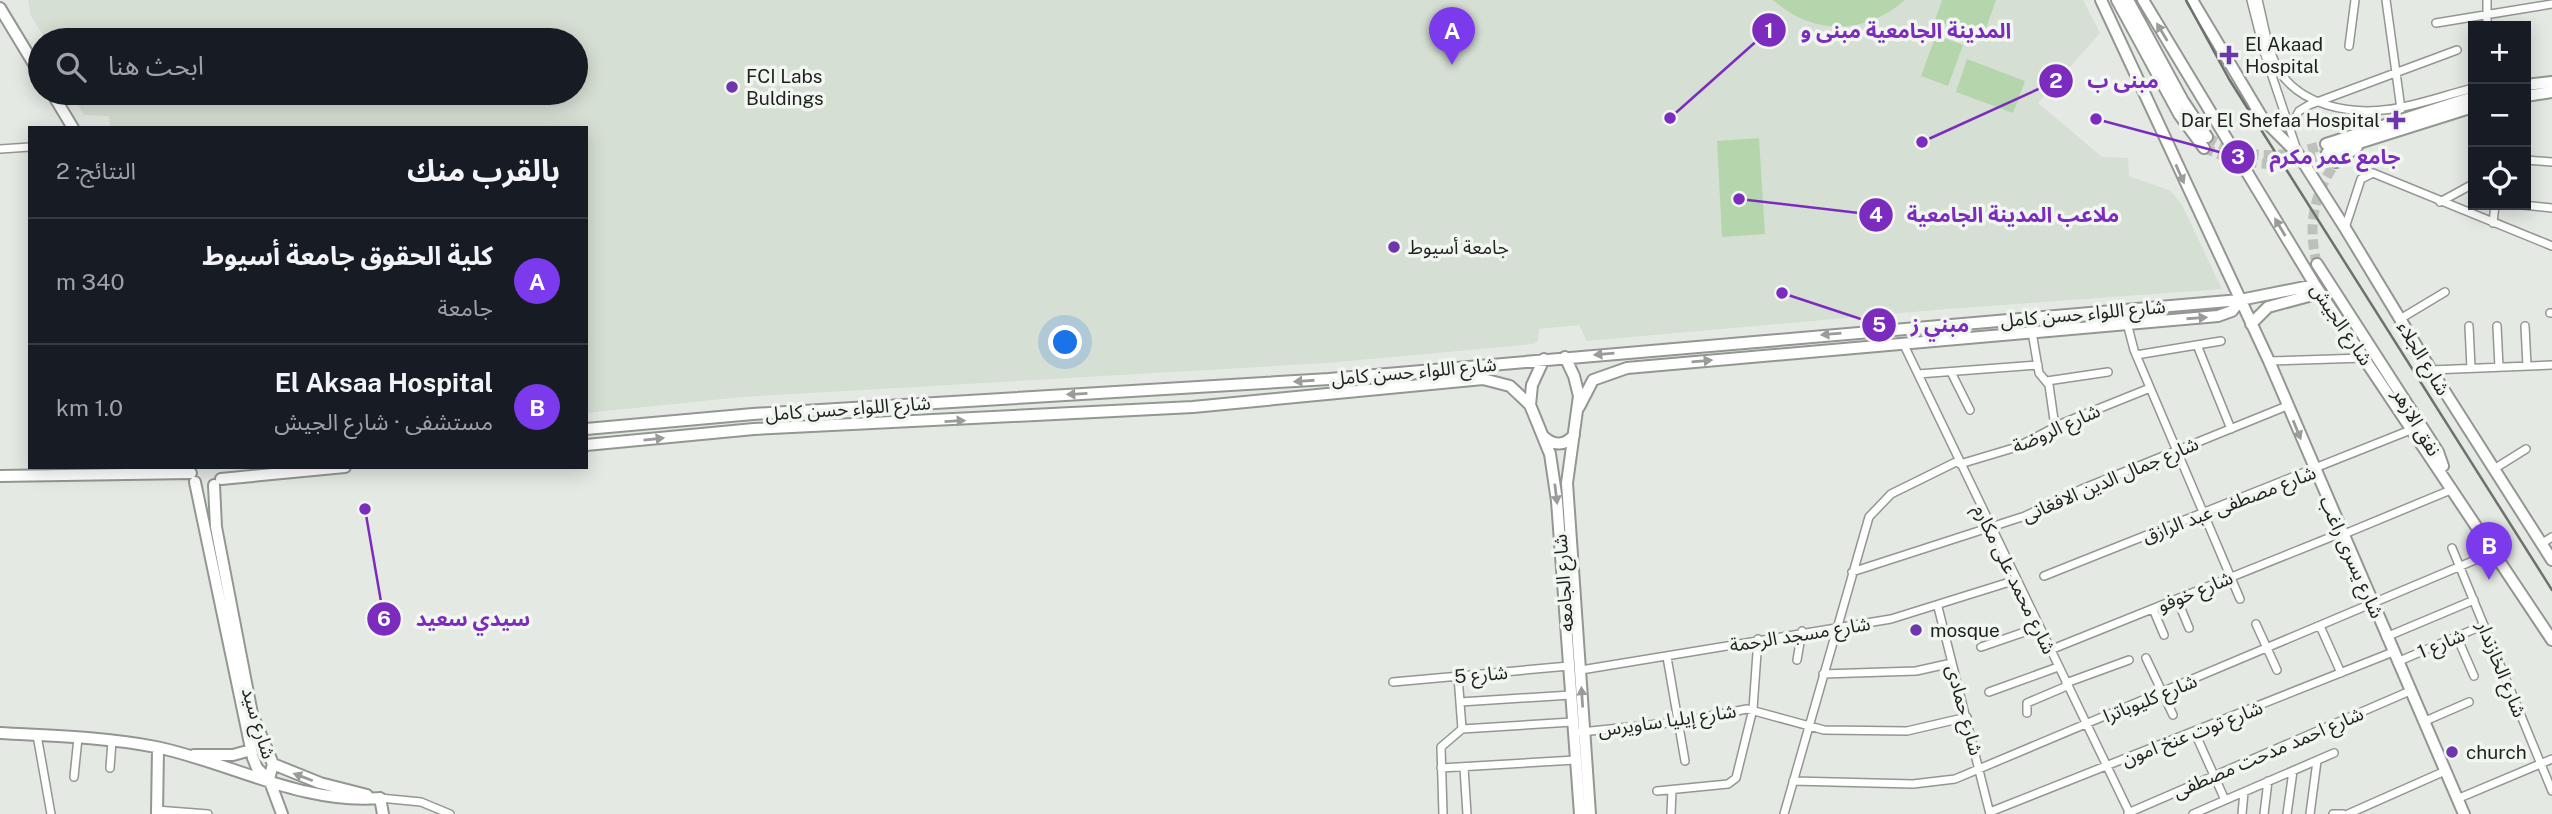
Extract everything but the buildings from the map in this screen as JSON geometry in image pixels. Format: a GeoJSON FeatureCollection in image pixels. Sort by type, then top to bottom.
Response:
{"type":"FeatureCollection","features":[{"type":"Feature","properties":{"kind":"main road"},"geometry":{"type":"LineString","coordinates":[[2101,0],[2240,300]]}},
{"type":"Feature","properties":{"kind":"main road"},"geometry":{"type":"LineString","coordinates":[[2117,0],[2179,114],[2205,142],[2128,0]]}},
{"type":"Feature","properties":{"kind":"main road","name":"شارع الجيش"},"geometry":{"type":"LineString","coordinates":[[2143,0],[2318,289],[2552,640]]}},
{"type":"Feature","properties":{"kind":"main road","name":"شارع الجلاء"},"geometry":{"type":"LineString","coordinates":[[2192,0],[2263,119],[2298,155],[2345,228],[2431,370],[2552,560]]}},
{"type":"Feature","properties":{"kind":"main road"},"geometry":{"type":"LineString","coordinates":[[0,8],[28,54]]}},
{"type":"Feature","properties":{"kind":"main road"},"geometry":{"type":"LineString","coordinates":[[2531,85],[2552,82]]}},
{"type":"Feature","properties":{"kind":"main road"},"geometry":{"type":"LineString","coordinates":[[2531,95],[2552,92]]}},
{"type":"Feature","properties":{"kind":"main road"},"geometry":{"type":"LineString","coordinates":[[2468,99],[2380,127],[2327,148],[2372,139],[2468,109]]}},
{"type":"Feature","properties":{"kind":"main road"},"geometry":{"type":"LineString","coordinates":[[59,105],[72,126]]}},
{"type":"Feature","properties":{"kind":"main road"},"geometry":{"type":"LineString","coordinates":[[2336,162],[2372,139]]}},
{"type":"Feature","properties":{"kind":"main road","name":"نفق الازهر"},"geometry":{"type":"LineString","coordinates":[[2317,264],[2438,452],[2445,476]]}},
{"type":"Feature","properties":{"kind":"main road"},"geometry":{"type":"LineString","coordinates":[[2251,324],[2268,307],[2318,289]]}},
{"type":"Feature","properties":{"kind":"main road","name":"شارع اللواء حسن كامل"},"geometry":{"type":"LineString","coordinates":[[588,429],[914,403],[1329,379],[1856,331],[2240,300],[2318,289]]}},
{"type":"Feature","properties":{"kind":"main road","name":"شارع اللواء حسن كامل"},"geometry":{"type":"LineString","coordinates":[[1579,407],[1593,380],[1615,370],[1903,342],[2223,316],[2232,311],[2240,300]]}},
{"type":"Feature","properties":{"kind":"main road","name":"شارع يسرى راغب"},"geometry":{"type":"LineString","coordinates":[[2240,300],[2269,361],[2463,814]]}},
{"type":"Feature","properties":{"kind":"main road"},"geometry":{"type":"LineString","coordinates":[[1959,324],[1961,337]]}},
{"type":"Feature","properties":{"kind":"main road"},"geometry":{"type":"LineString","coordinates":[[1856,331],[1858,346]]}},
{"type":"Feature","properties":{"kind":"main road","name":"شارع الجامعه"},"geometry":{"type":"LineString","coordinates":[[1564,357],[1577,386],[1579,407],[1568,469],[1581,670],[1575,760],[1580,814]]}},
{"type":"Feature","properties":{"kind":"main road"},"geometry":{"type":"LineString","coordinates":[[1530,405],[1532,385],[1544,359]]}},
{"type":"Feature","properties":{"kind":"main road","name":"شارع اللواء حسن كامل"},"geometry":{"type":"LineString","coordinates":[[588,445],[754,429],[1193,407],[1483,379],[1510,386],[1530,405]]}},
{"type":"Feature","properties":{"kind":"main road"},"geometry":{"type":"LineString","coordinates":[[1193,388],[1193,407]]}},
{"type":"Feature","properties":{"kind":"main road"},"geometry":{"type":"LineString","coordinates":[[914,403],[915,423]]}},
{"type":"Feature","properties":{"kind":"main road","name":"شارع الجامعه"},"geometry":{"type":"LineString","coordinates":[[1530,405],[1544,437],[1553,469],[1571,695],[1590,814]]}},
{"type":"Feature","properties":{"kind":"main road"},"geometry":{"type":"LineString","coordinates":[[753,414],[754,429]]}},
{"type":"Feature","properties":{"kind":"main road"},"geometry":{"type":"LineString","coordinates":[[1544,437],[1556,444],[1570,440],[1575,434]]}},
{"type":"Feature","properties":{"kind":"main road","name":"شارع سيد"},"geometry":{"type":"LineString","coordinates":[[192,472],[251,750],[257,768],[269,779],[273,764],[252,714],[216,527],[217,482],[221,469]]}},
{"type":"Feature","properties":{"kind":"main road"},"geometry":{"type":"LineString","coordinates":[[0,476],[192,472],[204,487],[217,482],[328,469]]}},
{"type":"Feature","properties":{"kind":"main road"},"geometry":{"type":"LineString","coordinates":[[1553,469],[1568,469]]}},
{"type":"Feature","properties":{"kind":"main road"},"geometry":{"type":"LineString","coordinates":[[0,733],[112,741],[159,748],[341,798],[380,798]]}},
{"type":"Feature","properties":{"kind":"main road"},"geometry":{"type":"LineString","coordinates":[[156,812],[159,748]]}},
{"type":"Feature","properties":{"kind":"main road"},"geometry":{"type":"LineString","coordinates":[[177,754],[215,756],[251,750]]}},
{"type":"Feature","properties":{"kind":"main road"},"geometry":{"type":"LineString","coordinates":[[273,764],[320,783],[380,798]]}},
{"type":"Feature","properties":{"kind":"main road"},"geometry":{"type":"LineString","coordinates":[[269,779],[282,814]]}},
{"type":"Feature","properties":{"kind":"main road"},"geometry":{"type":"LineString","coordinates":[[380,798],[383,814]]}},
{"type":"Feature","properties":{"kind":"street","name":"شارع الجلاء"},"geometry":{"type":"LineString","coordinates":[[2251,0],[2268,67],[2291,126],[2298,155]]}},
{"type":"Feature","properties":{"kind":"street"},"geometry":{"type":"LineString","coordinates":[[2258,0],[2271,52],[2280,71],[2301,94],[2320,102],[2365,113],[2400,109],[2468,89]]}},
{"type":"Feature","properties":{"kind":"street"},"geometry":{"type":"LineString","coordinates":[[2349,46],[2355,0]]}},
{"type":"Feature","properties":{"kind":"street"},"geometry":{"type":"LineString","coordinates":[[2386,0],[2400,109]]}},
{"type":"Feature","properties":{"kind":"street"},"geometry":{"type":"LineString","coordinates":[[2487,0],[2488,21]]}},
{"type":"Feature","properties":{"kind":"street"},"geometry":{"type":"LineString","coordinates":[[2437,23],[2552,4]]}},
{"type":"Feature","properties":{"kind":"street"},"geometry":{"type":"LineString","coordinates":[[2291,126],[2299,111],[2457,50]]}},
{"type":"Feature","properties":{"kind":"street"},"geometry":{"type":"LineString","coordinates":[[0,149],[28,147]]}},
{"type":"Feature","properties":{"kind":"street"},"geometry":{"type":"LineString","coordinates":[[2531,160],[2552,162]]}},
{"type":"Feature","properties":{"kind":"street"},"geometry":{"type":"LineString","coordinates":[[2345,228],[2361,179],[2366,174],[2373,173],[2552,246]]}},
{"type":"Feature","properties":{"kind":"street"},"geometry":{"type":"LineString","coordinates":[[2440,202],[2468,187]]}},
{"type":"Feature","properties":{"kind":"street"},"geometry":{"type":"LineString","coordinates":[[2531,206],[2552,208]]}},
{"type":"Feature","properties":{"kind":"street"},"geometry":{"type":"LineString","coordinates":[[2493,223],[2495,210]]}},
{"type":"Feature","properties":{"kind":"street"},"geometry":{"type":"LineString","coordinates":[[2400,319],[2445,292]]}},
{"type":"Feature","properties":{"kind":"street"},"geometry":{"type":"LineString","coordinates":[[2127,323],[2136,355],[2240,599]]}},
{"type":"Feature","properties":{"kind":"street"},"geometry":{"type":"LineString","coordinates":[[2469,326],[2471,368]]}},
{"type":"Feature","properties":{"kind":"street"},"geometry":{"type":"LineString","coordinates":[[2497,326],[2499,367]]}},
{"type":"Feature","properties":{"kind":"street"},"geometry":{"type":"LineString","coordinates":[[2525,326],[2527,366]]}},
{"type":"Feature","properties":{"kind":"street"},"geometry":{"type":"LineString","coordinates":[[2032,332],[2040,374],[2047,381],[2055,427]]}},
{"type":"Feature","properties":{"kind":"street"},"geometry":{"type":"LineString","coordinates":[[2136,355],[2221,341]]}},
{"type":"Feature","properties":{"kind":"street","name":"شارع محمد على مكارم"},"geometry":{"type":"LineString","coordinates":[[1903,342],[2128,813]]}},
{"type":"Feature","properties":{"kind":"street"},"geometry":{"type":"LineString","coordinates":[[2197,345],[2231,429]]}},
{"type":"Feature","properties":{"kind":"street"},"geometry":{"type":"LineString","coordinates":[[2269,361],[2364,358]]}},
{"type":"Feature","properties":{"kind":"street"},"geometry":{"type":"LineString","coordinates":[[1918,374],[2038,365]]}},
{"type":"Feature","properties":{"kind":"street"},"geometry":{"type":"LineString","coordinates":[[2431,370],[2552,366]]}},
{"type":"Feature","properties":{"kind":"street"},"geometry":{"type":"LineString","coordinates":[[1951,372],[1970,410]]}},
{"type":"Feature","properties":{"kind":"street"},"geometry":{"type":"LineString","coordinates":[[2047,381],[2108,373]]}},
{"type":"Feature","properties":{"kind":"street","name":"شارع الروضة"},"geometry":{"type":"LineString","coordinates":[[1783,814],[1865,526],[1882,500],[1959,463],[2017,447],[2055,427],[2150,388]]}},
{"type":"Feature","properties":{"kind":"street","name":"شارع جمال الدين الافغانى"},"geometry":{"type":"LineString","coordinates":[[1852,572],[1989,525],[2025,516],[2287,406]]}},
{"type":"Feature","properties":{"kind":"street","name":"شارع مصطفى عبد الرازق"},"geometry":{"type":"LineString","coordinates":[[2044,576],[2413,429]]}},
{"type":"Feature","properties":{"kind":"street"},"geometry":{"type":"LineString","coordinates":[[2494,469],[2526,449]]}},
{"type":"Feature","properties":{"kind":"street","name":"شارع خوفو"},"geometry":{"type":"LineString","coordinates":[[2050,650],[2453,489]]}},
{"type":"Feature","properties":{"kind":"street"},"geometry":{"type":"LineString","coordinates":[[2541,544],[2552,537]]}},
{"type":"Feature","properties":{"kind":"street","name":"شارع الخازندار"},"geometry":{"type":"LineString","coordinates":[[2452,548],[2552,791]]}},
{"type":"Feature","properties":{"kind":"street","name":"شارع كليوباترا"},"geometry":{"type":"LineString","coordinates":[[1793,781],[1927,784],[1955,779],[2494,552]]}},
{"type":"Feature","properties":{"kind":"street","name":"شارع مسجد الرحمة"},"geometry":{"type":"LineString","coordinates":[[1581,670],[1667,657],[1802,631],[1891,619],[1938,607],[2016,580]]}},
{"type":"Feature","properties":{"kind":"street"},"geometry":{"type":"LineString","coordinates":[[2177,599],[2189,628]]}},
{"type":"Feature","properties":{"kind":"street"},"geometry":{"type":"LineString","coordinates":[[2386,637],[2474,600]]}},
{"type":"Feature","properties":{"kind":"street","name":"شارع حمادى"},"geometry":{"type":"LineString","coordinates":[[1938,607],[1990,813]]}},
{"type":"Feature","properties":{"kind":"street"},"geometry":{"type":"LineString","coordinates":[[2153,609],[2164,635]]}},
{"type":"Feature","properties":{"kind":"street"},"geometry":{"type":"LineString","coordinates":[[2256,624],[2277,670]]}},
{"type":"Feature","properties":{"kind":"street","name":"شارع 1"},"geometry":{"type":"LineString","coordinates":[[2395,657],[2484,625]]}},
{"type":"Feature","properties":{"kind":"street"},"geometry":{"type":"LineString","coordinates":[[2320,626],[2341,673]]}},
{"type":"Feature","properties":{"kind":"street"},"geometry":{"type":"LineString","coordinates":[[1981,647],[2039,627]]}},
{"type":"Feature","properties":{"kind":"street"},"geometry":{"type":"LineString","coordinates":[[1797,660],[1802,631]]}},
{"type":"Feature","properties":{"kind":"street"},"geometry":{"type":"LineString","coordinates":[[2457,636],[2474,676]]}},
{"type":"Feature","properties":{"kind":"street"},"geometry":{"type":"LineString","coordinates":[[1657,792],[1734,781],[1753,709],[1758,639]]}},
{"type":"Feature","properties":{"kind":"street"},"geometry":{"type":"LineString","coordinates":[[1667,657],[1685,761]]}},
{"type":"Feature","properties":{"kind":"street","name":"شارع توت عنخ امون"},"geometry":{"type":"LineString","coordinates":[[1990,813],[2341,673],[2395,657]]}},
{"type":"Feature","properties":{"kind":"street"},"geometry":{"type":"LineString","coordinates":[[2146,658],[2172,715]]}},
{"type":"Feature","properties":{"kind":"street"},"geometry":{"type":"LineString","coordinates":[[2027,713],[2027,703],[2129,660]]}},
{"type":"Feature","properties":{"kind":"street"},"geometry":{"type":"LineString","coordinates":[[1823,674],[1916,671],[1952,663]]}},
{"type":"Feature","properties":{"kind":"street","name":"شارع 5"},"geometry":{"type":"LineString","coordinates":[[1393,682],[1569,666]]}},
{"type":"Feature","properties":{"kind":"street"},"geometry":{"type":"LineString","coordinates":[[1989,692],[2058,667]]}},
{"type":"Feature","properties":{"kind":"street"},"geometry":{"type":"LineString","coordinates":[[1443,814],[1442,744],[1462,729],[1458,676]]}},
{"type":"Feature","properties":{"kind":"street","name":"شارع احمد مدحت مصطفى"},"geometry":{"type":"LineString","coordinates":[[2128,813],[2410,691]]}},
{"type":"Feature","properties":{"kind":"street"},"geometry":{"type":"LineString","coordinates":[[1460,702],[1571,695]]}},
{"type":"Feature","properties":{"kind":"street"},"geometry":{"type":"LineString","coordinates":[[2423,722],[2469,702]]}},
{"type":"Feature","properties":{"kind":"street","name":"شارع إيليا ساويرس"},"geometry":{"type":"LineString","coordinates":[[1462,729],[1577,729],[1678,722],[1753,709],[1807,727],[1906,731],[1967,717]]}},
{"type":"Feature","properties":{"kind":"street"},"geometry":{"type":"LineString","coordinates":[[2195,733],[2222,801],[2218,814]]}},
{"type":"Feature","properties":{"kind":"street"},"geometry":{"type":"LineString","coordinates":[[37,735],[51,814]]}},
{"type":"Feature","properties":{"kind":"street"},"geometry":{"type":"LineString","coordinates":[[74,777],[78,738]]}},
{"type":"Feature","properties":{"kind":"street"},"geometry":{"type":"LineString","coordinates":[[110,768],[112,741]]}},
{"type":"Feature","properties":{"kind":"street"},"geometry":{"type":"LineString","coordinates":[[2195,814],[2334,753]]}},
{"type":"Feature","properties":{"kind":"street"},"geometry":{"type":"LineString","coordinates":[[2457,799],[2552,759]]}},
{"type":"Feature","properties":{"kind":"street"},"geometry":{"type":"LineString","coordinates":[[1441,768],[1575,760]]}},
{"type":"Feature","properties":{"kind":"street"},"geometry":{"type":"LineString","coordinates":[[2310,814],[2317,761]]}},
{"type":"Feature","properties":{"kind":"street"},"geometry":{"type":"LineString","coordinates":[[1464,768],[1467,814]]}},
{"type":"Feature","properties":{"kind":"street"},"geometry":{"type":"LineString","coordinates":[[2287,814],[2292,771]]}},
{"type":"Feature","properties":{"kind":"street"},"geometry":{"type":"LineString","coordinates":[[2351,813],[2445,771]]}},
{"type":"Feature","properties":{"kind":"street"},"geometry":{"type":"LineString","coordinates":[[2264,814],[2268,781]]}},
{"type":"Feature","properties":{"kind":"street"},"geometry":{"type":"LineString","coordinates":[[1671,814],[1672,790]]}},
{"type":"Feature","properties":{"kind":"street"},"geometry":{"type":"LineString","coordinates":[[2242,814],[2244,792]]}},
{"type":"Feature","properties":{"kind":"street"},"geometry":{"type":"LineString","coordinates":[[380,798],[421,802],[450,814]]}},
{"type":"Feature","properties":{"kind":"street"},"geometry":{"type":"LineString","coordinates":[[156,812],[208,814]]}},
{"type":"Feature","properties":{"kind":"street"},"geometry":{"type":"LineString","coordinates":[[2333,814],[2343,814]]}},
{"type":"Feature","properties":{"kind":"shaded area","name":"جامعة أسيوط"},"geometry":{"type":"Polygon","coordinates":[[[28,0],[2083,0],[2100,33],[2038,103],[2102,157],[2128,158],[2129,176],[2171,191],[2182,205],[2222,289],[1947,309],[1587,341],[1579,325],[1539,329],[1538,341],[1533,344],[1327,363],[742,397],[588,413],[588,126],[110,126],[109,116],[84,115],[78,105],[588,105],[588,28],[38,28],[31,16],[28,0]]]}},
{"type":"Feature","properties":{"kind":"green space"},"geometry":{"type":"Polygon","coordinates":[[[1773,0],[1905,0],[1873,20],[1839,27],[1805,20],[1773,0]]]}},
{"type":"Feature","properties":{"kind":"green space"},"geometry":{"type":"Polygon","coordinates":[[[1942,0],[1996,0],[1983,37],[1935,20],[1942,0]]]}},
{"type":"Feature","properties":{"kind":"green space"},"geometry":{"type":"Polygon","coordinates":[[[1936,35],[1963,45],[1948,86],[1921,76],[1936,35]]]}},
{"type":"Feature","properties":{"kind":"green space"},"geometry":{"type":"Polygon","coordinates":[[[1967,59],[2025,81],[2013,113],[1956,92],[1967,59]]]}},
{"type":"Feature","properties":{"kind":"green space"},"geometry":{"type":"Polygon","coordinates":[[[1759,138],[1765,234],[1722,237],[1717,141],[1759,138]]]}},
{"type":"Feature","properties":{"kind":"tunnel"},"geometry":{"type":"LineString","coordinates":[[2207,137],[2236,150],[2265,155],[2295,153],[2326,144]]}},
{"type":"Feature","properties":{"kind":"tunnel"},"geometry":{"type":"LineString","coordinates":[[2204,148],[2235,159],[2266,164],[2296,162],[2327,153]]}},
{"type":"Feature","properties":{"kind":"tunnel"},"geometry":{"type":"LineString","coordinates":[[2317,264],[2313,236],[2314,210],[2322,186],[2336,162]]}},
{"type":"Feature","properties":{"kind":"railway"},"geometry":{"type":"LineString","coordinates":[[2186,0],[2229,79],[2552,590]]}},
{"type":"Feature","properties":{"kind":"place","name":"El Akaad Hospital"},"geometry":{"type":"Point","coordinates":[2229,55]}},
{"type":"Feature","properties":{"kind":"place","name":"كلية الحقوق جامعة أسيوط"},"geometry":{"type":"Point","coordinates":[1452,65]}},
{"type":"Feature","properties":{"kind":"place","name":"FCI Labs Buldings"},"geometry":{"type":"Point","coordinates":[732,87]}},
{"type":"Feature","properties":{"kind":"place","name":"المدينة الجامعية مبنى و"},"geometry":{"type":"Point","coordinates":[1670,118]}},
{"type":"Feature","properties":{"kind":"place","name":"جامع عمر مكرم"},"geometry":{"type":"Point","coordinates":[2096,119]}},
{"type":"Feature","properties":{"kind":"place","name":"Dar El Shefaa Hospital"},"geometry":{"type":"Point","coordinates":[2396,120]}},
{"type":"Feature","properties":{"kind":"place","name":"مبنى ب"},"geometry":{"type":"Point","coordinates":[1922,142]}},
{"type":"Feature","properties":{"kind":"place","name":"ملاعب المدينة الجامعية"},"geometry":{"type":"Point","coordinates":[1739,199]}},
{"type":"Feature","properties":{"kind":"place","name":"جامعة أسيوط"},"geometry":{"type":"Point","coordinates":[1394,247]}},
{"type":"Feature","properties":{"kind":"place","name":"مبني ز"},"geometry":{"type":"Point","coordinates":[1782,293]}},
{"type":"Feature","properties":{"kind":"place","name":"سيدي سعيد"},"geometry":{"type":"Point","coordinates":[365,509]}},
{"type":"Feature","properties":{"kind":"place","name":"El Aksaa Hospital"},"geometry":{"type":"Point","coordinates":[2489,580]}},
{"type":"Feature","properties":{"kind":"place","name":"mosque"},"geometry":{"type":"Point","coordinates":[1916,630]}},
{"type":"Feature","properties":{"kind":"place","name":"church"},"geometry":{"type":"Point","coordinates":[2452,752]}}]}
